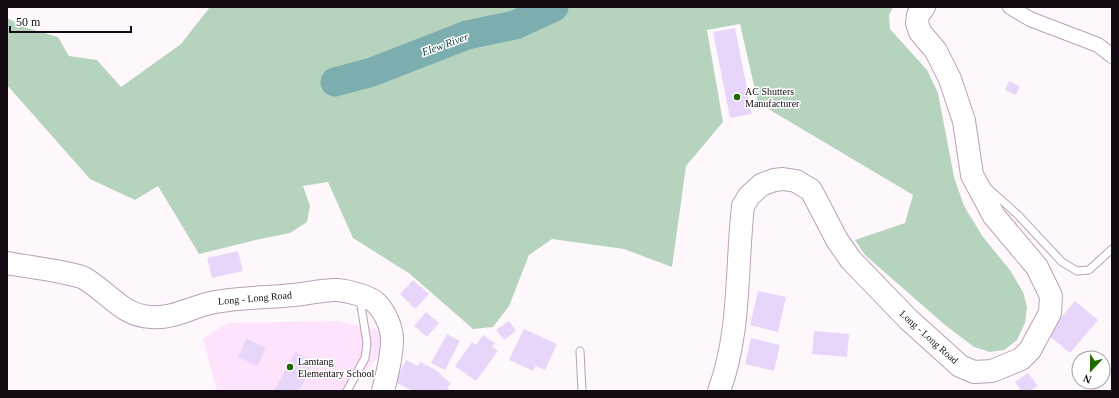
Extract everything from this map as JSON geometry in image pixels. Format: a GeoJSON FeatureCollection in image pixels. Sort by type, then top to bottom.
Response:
{"type":"FeatureCollection","features":[{"type":"Feature","properties":{"kind":"main road","name":"Long - Long Road"},"geometry":{"type":"LineString","coordinates":[[719,391],[726,372],[733,333],[743,206],[749,196],[761,185],[774,180],[783,179],[796,181],[811,190],[837,240],[851,260],[908,319],[960,366],[974,372],[992,371],[1021,359],[1030,350],[1044,326],[1050,313],[1051,296],[1037,267],[994,216],[972,175],[964,121],[950,79],[936,51],[920,32],[917,23],[918,14],[924,7]]}},
{"type":"Feature","properties":{"kind":"main road","name":"Long - Long Road"},"geometry":{"type":"LineString","coordinates":[[7,263],[83,277],[121,307],[135,314],[149,317],[162,318],[182,313],[213,302],[240,298],[293,295],[338,290],[359,295],[375,302],[390,326],[392,340],[391,353],[383,391]]}},
{"type":"Feature","properties":{"kind":"street"},"geometry":{"type":"LineString","coordinates":[[1010,7],[1030,19],[1098,45],[1112,56]]}},
{"type":"Feature","properties":{"kind":"lane"},"geometry":{"type":"LineString","coordinates":[[972,175],[1018,215],[1062,262],[1077,271],[1088,270],[1112,249]]}},
{"type":"Feature","properties":{"kind":"lane"},"geometry":{"type":"LineString","coordinates":[[347,391],[365,358],[367,343],[359,295]]}},
{"type":"Feature","properties":{"kind":"lane"},"geometry":{"type":"LineString","coordinates":[[580,351],[582,391]]}},
{"type":"Feature","properties":{"kind":"shaded area","name":"Lamtang Elementary School"},"geometry":{"type":"Polygon","coordinates":[[[337,321],[379,330],[384,350],[354,384],[354,391],[217,391],[203,339],[227,323],[337,321]]]}},
{"type":"Feature","properties":{"kind":"green space"},"geometry":{"type":"Polygon","coordinates":[[[210,7],[893,7],[889,15],[890,29],[927,70],[938,93],[954,177],[964,206],[983,237],[1010,270],[1023,292],[1027,307],[1025,323],[1017,340],[1004,350],[990,352],[974,347],[945,325],[865,255],[855,240],[905,223],[913,195],[758,103],[740,24],[707,30],[723,122],[686,166],[672,267],[624,249],[552,239],[529,255],[509,306],[493,327],[473,329],[410,274],[353,238],[328,182],[303,186],[310,206],[307,222],[290,233],[199,254],[158,186],[135,200],[90,179],[7,85],[7,18],[27,28],[58,37],[69,56],[97,60],[121,87],[181,44],[210,7]]]}},
{"type":"Feature","properties":{"kind":"building"},"geometry":{"type":"Polygon","coordinates":[[[735,28],[752,114],[730,118],[713,32],[735,28]]]}},
{"type":"Feature","properties":{"kind":"building"},"geometry":{"type":"Polygon","coordinates":[[[1009,81],[1020,86],[1016,95],[1005,90],[1009,81]]]}},
{"type":"Feature","properties":{"kind":"building"},"geometry":{"type":"Polygon","coordinates":[[[238,251],[243,271],[212,278],[207,258],[238,251]]]}},
{"type":"Feature","properties":{"kind":"building"},"geometry":{"type":"Polygon","coordinates":[[[413,280],[429,294],[415,309],[400,294],[413,280]]]}},
{"type":"Feature","properties":{"kind":"building"},"geometry":{"type":"Polygon","coordinates":[[[758,291],[786,297],[778,332],[750,325],[758,291]]]}},
{"type":"Feature","properties":{"kind":"building"},"geometry":{"type":"Polygon","coordinates":[[[1075,301],[1098,320],[1070,353],[1047,334],[1075,301]]]}},
{"type":"Feature","properties":{"kind":"building"},"geometry":{"type":"Polygon","coordinates":[[[426,312],[439,323],[427,337],[414,326],[426,312]]]}},
{"type":"Feature","properties":{"kind":"building"},"geometry":{"type":"Polygon","coordinates":[[[509,321],[516,331],[504,340],[496,330],[509,321]]]}},
{"type":"Feature","properties":{"kind":"building"},"geometry":{"type":"Polygon","coordinates":[[[524,329],[557,344],[545,370],[536,366],[533,371],[509,360],[524,329]]]}},
{"type":"Feature","properties":{"kind":"building"},"geometry":{"type":"Polygon","coordinates":[[[814,331],[849,334],[847,357],[812,354],[814,331]]]}},
{"type":"Feature","properties":{"kind":"building"},"geometry":{"type":"Polygon","coordinates":[[[447,334],[460,341],[445,370],[431,363],[447,334]]]}},
{"type":"Feature","properties":{"kind":"building"},"geometry":{"type":"Polygon","coordinates":[[[483,335],[495,343],[492,347],[498,351],[476,381],[455,366],[472,342],[476,345],[483,335]]]}},
{"type":"Feature","properties":{"kind":"building"},"geometry":{"type":"Polygon","coordinates":[[[247,338],[266,348],[257,366],[238,357],[247,338]]]}},
{"type":"Feature","properties":{"kind":"building"},"geometry":{"type":"Polygon","coordinates":[[[751,338],[780,345],[774,371],[745,364],[751,338]]]}},
{"type":"Feature","properties":{"kind":"building"},"geometry":{"type":"Polygon","coordinates":[[[295,352],[314,362],[299,391],[274,391],[295,352]]]}},
{"type":"Feature","properties":{"kind":"building"},"geometry":{"type":"Polygon","coordinates":[[[406,360],[418,366],[420,362],[436,370],[451,384],[447,387],[450,391],[413,391],[395,382],[406,360]]]}},
{"type":"Feature","properties":{"kind":"building"},"geometry":{"type":"Polygon","coordinates":[[[1028,373],[1038,386],[1030,391],[1021,391],[1015,382],[1028,373]]]}},
{"type":"Feature","properties":{"kind":"waterway","name":"Elew River"},"geometry":{"type":"LineString","coordinates":[[335,82],[372,72],[467,35],[515,25],[554,7]]}},
{"type":"Feature","properties":{"kind":"place","name":"AC Shutters Manufacturer"},"geometry":{"type":"Point","coordinates":[737,97]}},
{"type":"Feature","properties":{"kind":"place","name":"Lamtang Elementary School"},"geometry":{"type":"Point","coordinates":[290,367]}}]}
